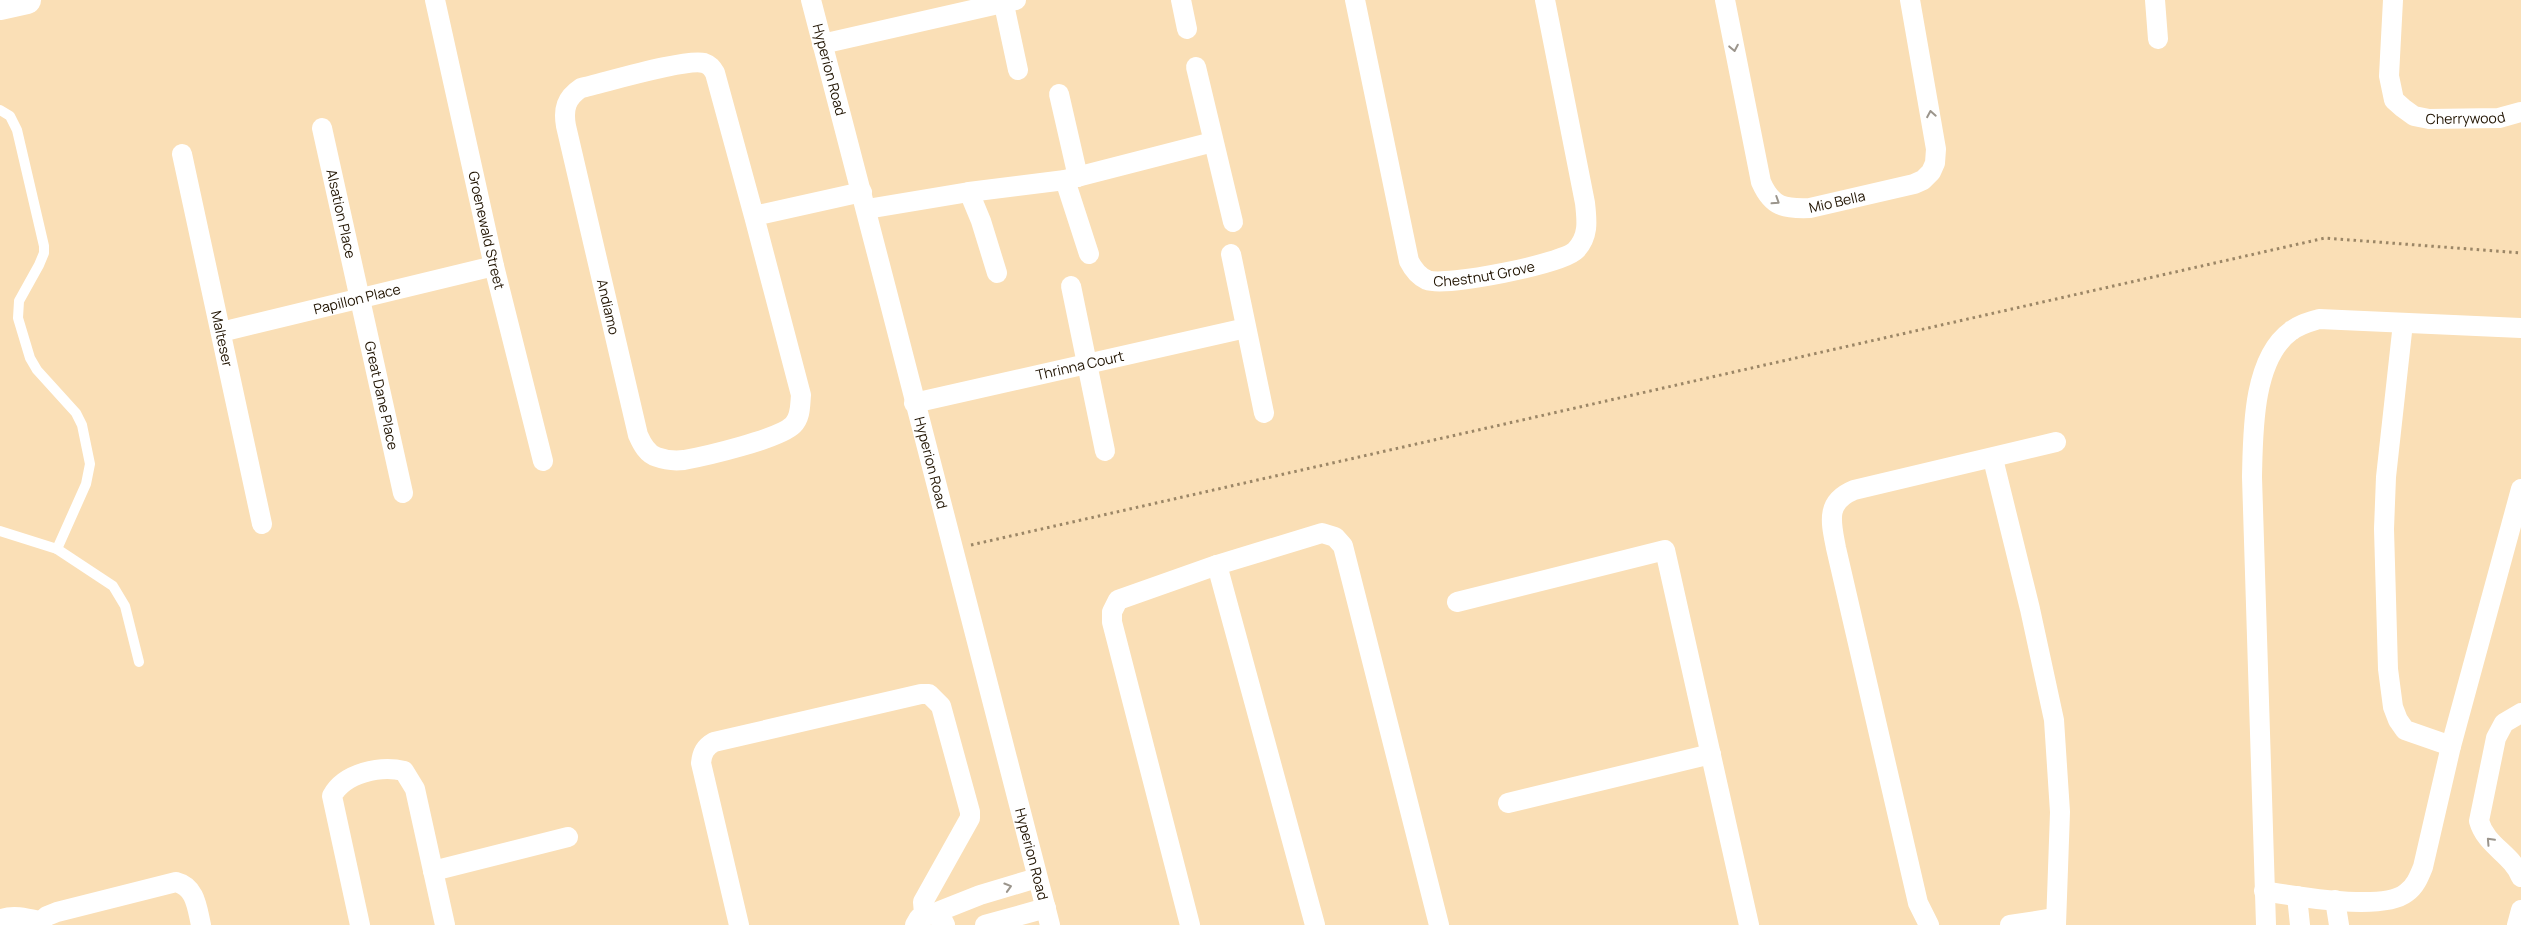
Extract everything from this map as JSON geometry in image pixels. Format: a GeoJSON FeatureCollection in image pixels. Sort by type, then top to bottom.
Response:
{"type":"FeatureCollection","features":[{"type":"Feature","properties":{"kind":"street"},"geometry":{"type":"LineString","coordinates":[[0,6],[27,0]]}},
{"type":"Feature","properties":{"kind":"street","name":"Groenewald Street"},"geometry":{"type":"LineString","coordinates":[[435,0],[494,266],[543,461]]}},
{"type":"Feature","properties":{"kind":"street","name":"Hyperion Road"},"geometry":{"type":"LineString","coordinates":[[811,0],[865,201],[914,403],[954,549],[1048,916]]}},
{"type":"Feature","properties":{"kind":"street"},"geometry":{"type":"LineString","coordinates":[[1181,0],[1187,29]]}},
{"type":"Feature","properties":{"kind":"street","name":"Chestnut Grove"},"geometry":{"type":"LineString","coordinates":[[1355,0],[1408,261],[1416,272],[1427,280],[1440,282],[1456,281],[1546,263],[1574,252],[1582,242],[1588,226],[1545,0]]}},
{"type":"Feature","properties":{"kind":"street","name":"Mio Bella"},"geometry":{"type":"LineString","coordinates":[[1725,0],[1761,182],[1767,195],[1778,205],[1792,208],[1810,208],[1914,184],[1924,180],[1931,172],[1935,163],[1935,136],[1910,0]]}},
{"type":"Feature","properties":{"kind":"street"},"geometry":{"type":"LineString","coordinates":[[2155,0],[2158,39]]}},
{"type":"Feature","properties":{"kind":"street","name":"Cherrywood"},"geometry":{"type":"LineString","coordinates":[[2393,0],[2388,76],[2394,100],[2403,108],[2414,116],[2429,119],[2499,118],[2521,112]]}},
{"type":"Feature","properties":{"kind":"street"},"geometry":{"type":"LineString","coordinates":[[822,44],[1008,1],[1018,70]]}},
{"type":"Feature","properties":{"kind":"street","name":"Andiamo"},"geometry":{"type":"LineString","coordinates":[[684,63],[704,63],[712,67],[754,216],[801,396],[800,410],[795,423],[785,432],[770,437],[683,460],[655,457],[642,445],[638,435],[575,164],[564,114],[571,95],[581,88],[684,63]]}},
{"type":"Feature","properties":{"kind":"street"},"geometry":{"type":"LineString","coordinates":[[1196,67],[1233,222]]}},
{"type":"Feature","properties":{"kind":"street"},"geometry":{"type":"LineString","coordinates":[[1059,94],[1072,178],[1089,254]]}},
{"type":"Feature","properties":{"kind":"street","name":"Alsation Place"},"geometry":{"type":"LineString","coordinates":[[322,128],[361,298]]}},
{"type":"Feature","properties":{"kind":"street"},"geometry":{"type":"LineString","coordinates":[[754,216],[865,201],[969,192],[1072,178],[1213,142]]}},
{"type":"Feature","properties":{"kind":"street","name":"Malteser"},"geometry":{"type":"LineString","coordinates":[[182,154],[262,524]]}},
{"type":"Feature","properties":{"kind":"street"},"geometry":{"type":"LineString","coordinates":[[969,192],[981,221],[997,273]]}},
{"type":"Feature","properties":{"kind":"street"},"geometry":{"type":"LineString","coordinates":[[1231,254],[1264,413]]}},
{"type":"Feature","properties":{"kind":"street","name":"Papillon Place"},"geometry":{"type":"LineString","coordinates":[[221,332],[494,266]]}},
{"type":"Feature","properties":{"kind":"street"},"geometry":{"type":"LineString","coordinates":[[1071,286],[1085,363],[1105,451]]}},
{"type":"Feature","properties":{"kind":"street","name":"Great Dane Place"},"geometry":{"type":"LineString","coordinates":[[361,298],[403,493]]}},
{"type":"Feature","properties":{"kind":"street"},"geometry":{"type":"LineString","coordinates":[[2266,925],[2252,477],[2253,437],[2259,393],[2266,366],[2278,345],[2290,331],[2319,319],[2335,318],[2521,328]]}},
{"type":"Feature","properties":{"kind":"street"},"geometry":{"type":"LineString","coordinates":[[2403,323],[2386,477],[2384,529],[2388,669],[2393,707],[2398,720],[2405,730],[2426,739],[2451,746]]}},
{"type":"Feature","properties":{"kind":"street","name":"Thrinna Court"},"geometry":{"type":"LineString","coordinates":[[914,403],[1246,328]]}},
{"type":"Feature","properties":{"kind":"street"},"geometry":{"type":"LineString","coordinates":[[1929,925],[1918,903],[1836,548],[1832,513],[1841,496],[1854,490],[1993,459],[2056,442]]}},
{"type":"Feature","properties":{"kind":"street"},"geometry":{"type":"LineString","coordinates":[[1993,459],[2030,609],[2054,720],[2059,764],[2060,812],[2056,922],[2010,925]]}},
{"type":"Feature","properties":{"kind":"street"},"geometry":{"type":"LineString","coordinates":[[2264,891],[2335,900],[2381,902],[2406,894],[2416,883],[2423,868],[2451,746],[2521,489]]}},
{"type":"Feature","properties":{"kind":"street"},"geometry":{"type":"LineString","coordinates":[[1190,925],[1112,622],[1112,612],[1118,600],[1217,565],[1322,533],[1335,537],[1343,546],[1438,925]]}},
{"type":"Feature","properties":{"kind":"street"},"geometry":{"type":"LineString","coordinates":[[1457,602],[1665,550],[1749,925]]}},
{"type":"Feature","properties":{"kind":"street"},"geometry":{"type":"LineString","coordinates":[[1217,565],[1315,925]]}},
{"type":"Feature","properties":{"kind":"street"},"geometry":{"type":"LineString","coordinates":[[739,925],[701,763],[702,754],[707,746],[714,742],[921,694],[929,694],[941,706],[970,812],[970,818],[924,902],[929,920],[980,895],[1037,878]]}},
{"type":"Feature","properties":{"kind":"street"},"geometry":{"type":"LineString","coordinates":[[2521,713],[2504,723],[2496,738],[2479,821],[2482,832],[2489,841],[2509,858],[2521,877]]}},
{"type":"Feature","properties":{"kind":"street"},"geometry":{"type":"LineString","coordinates":[[1508,803],[1711,754]]}},
{"type":"Feature","properties":{"kind":"street"},"geometry":{"type":"LineString","coordinates":[[360,925],[332,803],[334,792],[346,780],[356,775],[390,768],[404,771],[415,789],[446,925]]}},
{"type":"Feature","properties":{"kind":"street"},"geometry":{"type":"LineString","coordinates":[[433,871],[568,837]]}},
{"type":"Feature","properties":{"kind":"street"},"geometry":{"type":"LineString","coordinates":[[0,920],[6,917],[20,917],[38,923],[57,912],[176,882],[183,884],[194,896],[201,925]]}},
{"type":"Feature","properties":{"kind":"street"},"geometry":{"type":"LineString","coordinates":[[2297,896],[2300,925]]}},
{"type":"Feature","properties":{"kind":"street"},"geometry":{"type":"LineString","coordinates":[[2335,900],[2338,925]]}},
{"type":"Feature","properties":{"kind":"street"},"geometry":{"type":"LineString","coordinates":[[2517,925],[2521,910]]}},
{"type":"Feature","properties":{"kind":"street"},"geometry":{"type":"LineString","coordinates":[[985,925],[1048,916]]}},
{"type":"Feature","properties":{"kind":"lane"},"geometry":{"type":"LineString","coordinates":[[0,110],[10,116],[17,130],[44,246],[40,265],[19,301],[18,318],[30,358],[37,370],[76,412],[82,425],[90,464],[86,484],[57,549]]}},
{"type":"Feature","properties":{"kind":"lane"},"geometry":{"type":"LineString","coordinates":[[0,531],[57,549],[113,586],[125,606],[139,662]]}},
{"type":"Feature","properties":{"kind":"path"},"geometry":{"type":"LineString","coordinates":[[954,549],[2325,238],[2521,253]]}}]}
